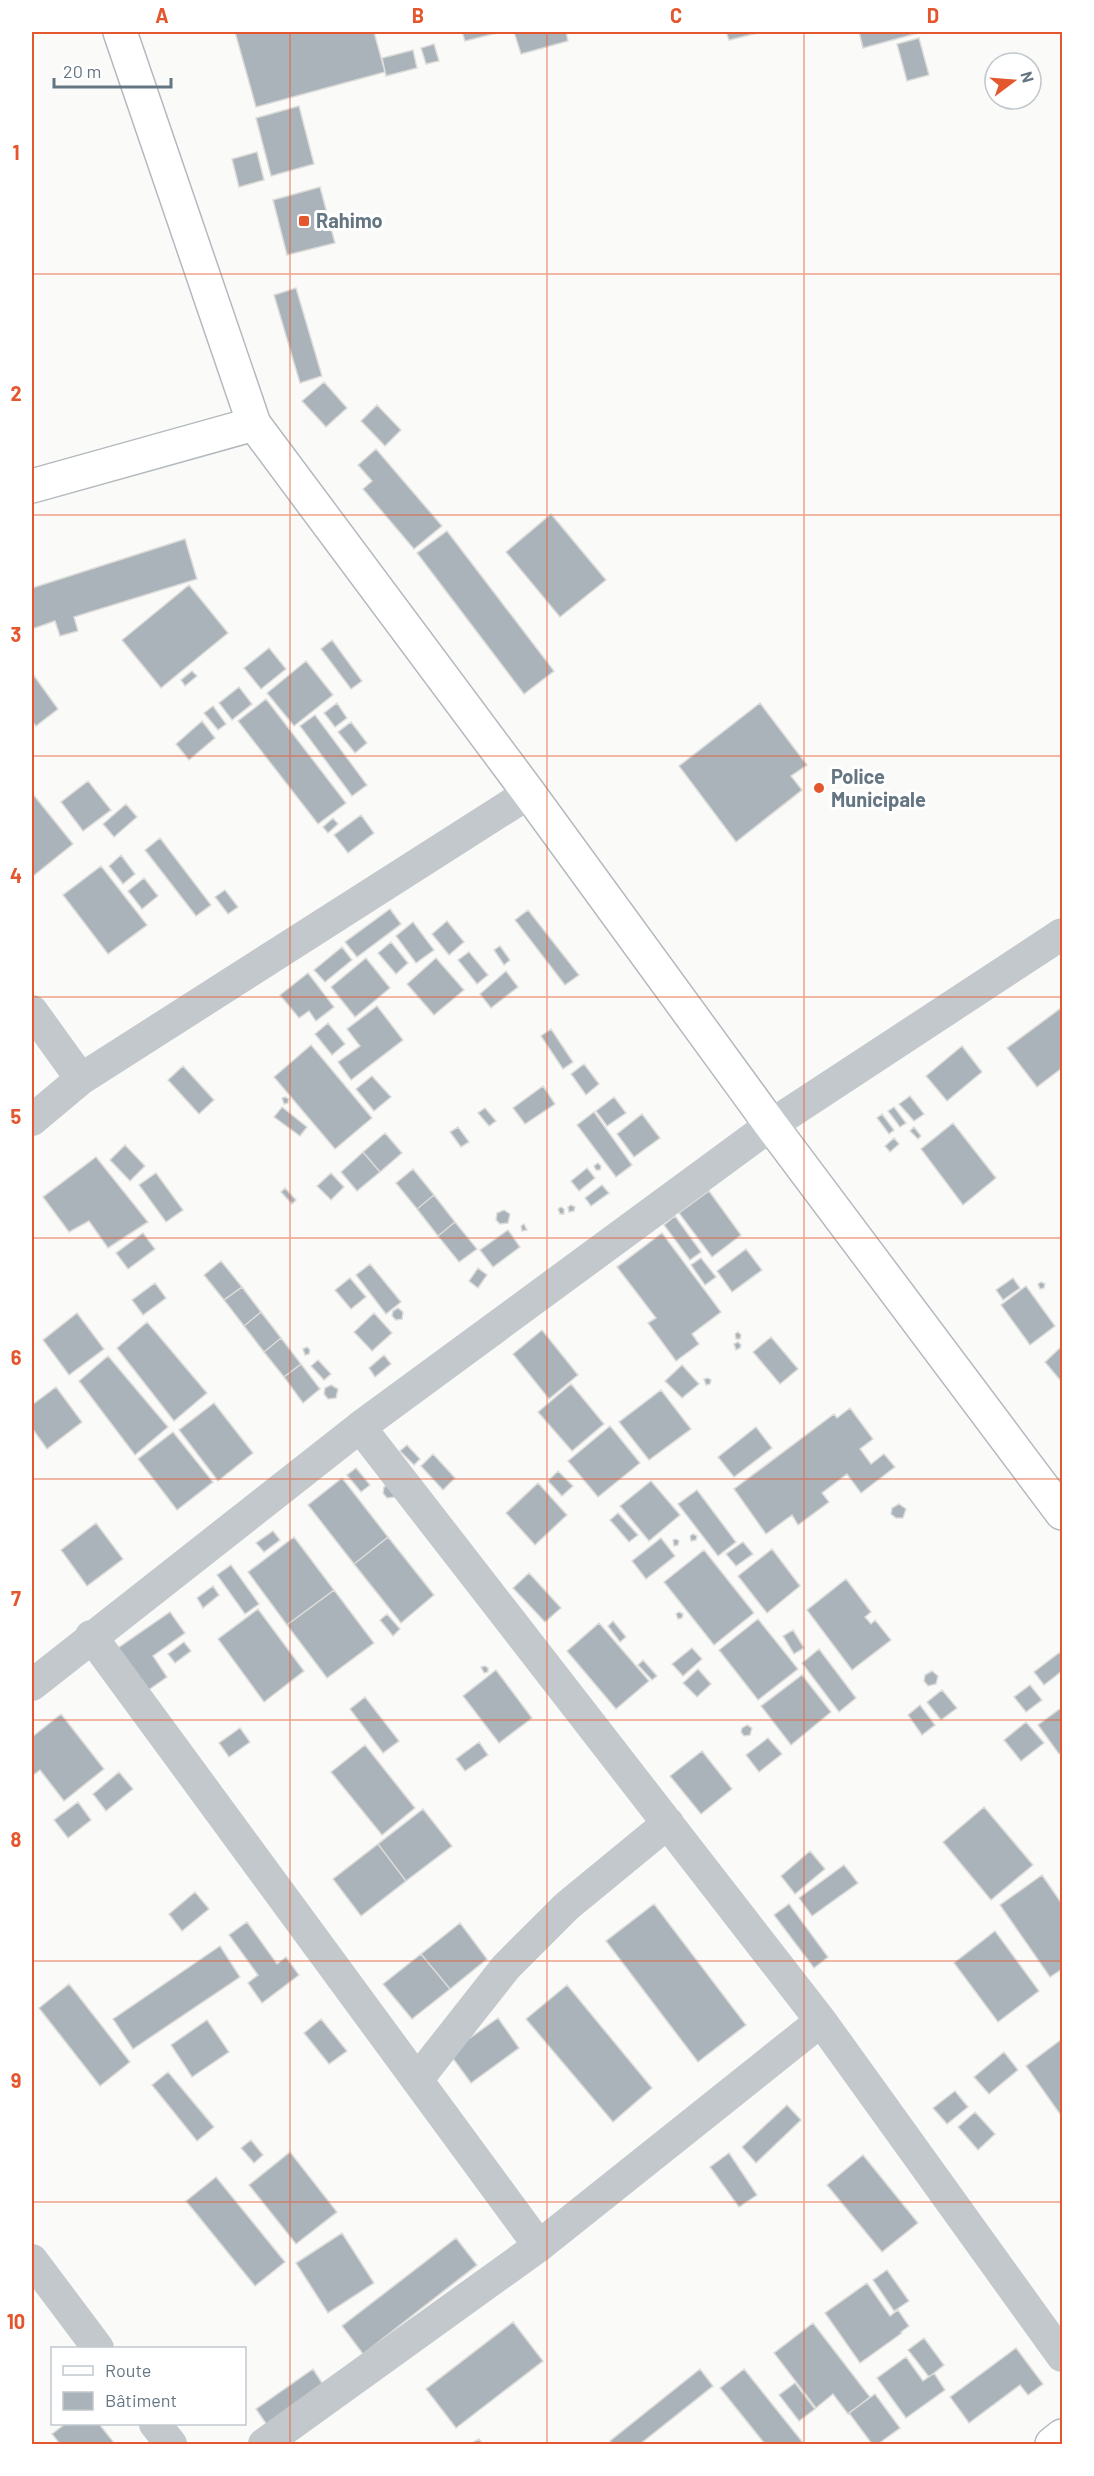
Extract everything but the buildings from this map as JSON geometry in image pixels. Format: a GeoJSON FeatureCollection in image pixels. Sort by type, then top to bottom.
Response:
{"type":"FeatureCollection","features":[{"type":"Feature","properties":{"kind":"main road"},"geometry":{"type":"LineString","coordinates":[[120,32],[254,424],[529,793],[771,1125],[1062,1514]]}},
{"type":"Feature","properties":{"kind":"main road"},"geometry":{"type":"LineString","coordinates":[[32,486],[254,424]]}},
{"type":"Feature","properties":{"kind":"main road"},"geometry":{"type":"LineString","coordinates":[[1052,2445],[1062,2436]]}},
{"type":"Feature","properties":{"kind":"street"},"geometry":{"type":"LineString","coordinates":[[32,1120],[81,1079],[529,793]]}},
{"type":"Feature","properties":{"kind":"street"},"geometry":{"type":"LineString","coordinates":[[32,1685],[91,1636],[360,1427],[771,1125],[1062,934]]}},
{"type":"Feature","properties":{"kind":"street"},"geometry":{"type":"LineString","coordinates":[[32,1011],[81,1079]]}},
{"type":"Feature","properties":{"kind":"street"},"geometry":{"type":"LineString","coordinates":[[360,1427],[821,2021],[1062,2356]]}},
{"type":"Feature","properties":{"kind":"street"},"geometry":{"type":"LineString","coordinates":[[91,1636],[539,2246]]}},
{"type":"Feature","properties":{"kind":"street"},"geometry":{"type":"LineString","coordinates":[[417,2080],[506,1968],[567,1905],[668,1823]]}},
{"type":"Feature","properties":{"kind":"street"},"geometry":{"type":"LineString","coordinates":[[264,2445],[539,2246],[821,2021]]}},
{"type":"Feature","properties":{"kind":"street"},"geometry":{"type":"LineString","coordinates":[[32,2260],[97,2347]]}},
{"type":"Feature","properties":{"kind":"street"},"geometry":{"type":"LineString","coordinates":[[156,2425],[171,2445]]}},
{"type":"Feature","properties":{"kind":"place","name":"Rahimo"},"geometry":{"type":"Point","coordinates":[304,221]}},
{"type":"Feature","properties":{"kind":"place","name":"Police Municipale"},"geometry":{"type":"Point","coordinates":[819,788]}}]}
